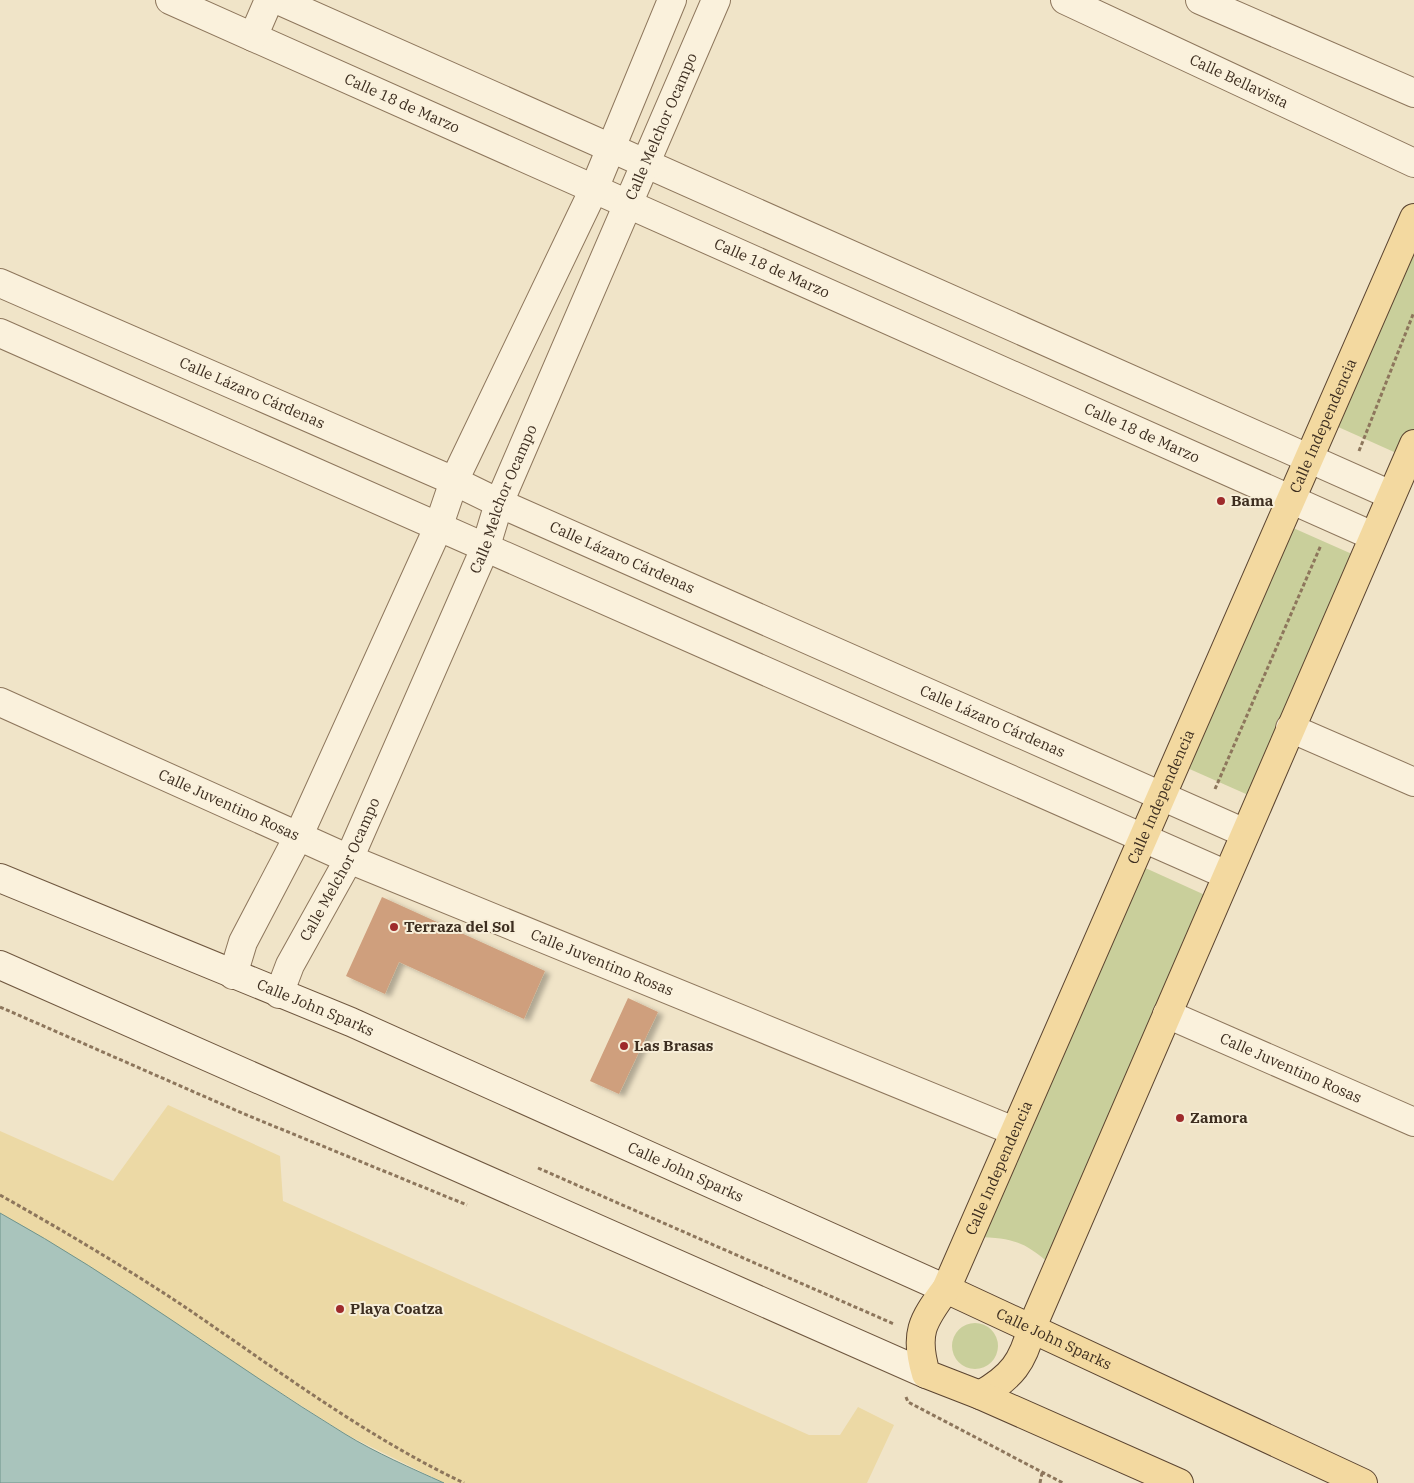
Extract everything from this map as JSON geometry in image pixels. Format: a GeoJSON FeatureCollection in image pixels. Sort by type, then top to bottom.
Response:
{"type":"FeatureCollection","features":[{"type":"Feature","properties":{"kind":"main road","name":"Calle Independencia"},"geometry":{"type":"LineString","coordinates":[[926,1374],[919,1351],[921,1331],[930,1310],[946,1288],[1414,218]]}},
{"type":"Feature","properties":{"kind":"main road"},"geometry":{"type":"LineString","coordinates":[[980,1395],[1000,1384],[1016,1368],[1026,1349],[1032,1327],[1414,444]]}},
{"type":"Feature","properties":{"kind":"main road","name":"Calle John Sparks"},"geometry":{"type":"LineString","coordinates":[[946,1288],[1363,1483]]}},
{"type":"Feature","properties":{"kind":"main road"},"geometry":{"type":"LineString","coordinates":[[926,1374],[980,1395],[1179,1483]]}},
{"type":"Feature","properties":{"kind":"street","name":"Calle 18 de Marzo"},"geometry":{"type":"LineString","coordinates":[[170,0],[1373,536]]}},
{"type":"Feature","properties":{"kind":"street"},"geometry":{"type":"LineString","coordinates":[[253,37],[269,0]]}},
{"type":"Feature","properties":{"kind":"street"},"geometry":{"type":"LineString","coordinates":[[278,0],[1391,495]]}},
{"type":"Feature","properties":{"kind":"street"},"geometry":{"type":"LineString","coordinates":[[233,974],[243,942],[298,837],[438,528],[454,481],[594,189],[672,0]]}},
{"type":"Feature","properties":{"kind":"street","name":"Calle Melchor Ocampo"},"geometry":{"type":"LineString","coordinates":[[279,994],[290,964],[349,859],[486,546],[499,504],[716,0]]}},
{"type":"Feature","properties":{"kind":"street","name":"Calle Bellavista"},"geometry":{"type":"LineString","coordinates":[[1065,0],[1414,163]]}},
{"type":"Feature","properties":{"kind":"street"},"geometry":{"type":"LineString","coordinates":[[1200,0],[1414,93]]}},
{"type":"Feature","properties":{"kind":"street","name":"Calle Lázaro Cárdenas"},"geometry":{"type":"LineString","coordinates":[[0,283],[454,481],[499,504],[1245,833]]}},
{"type":"Feature","properties":{"kind":"street"},"geometry":{"type":"LineString","coordinates":[[0,333],[438,528],[486,546],[1227,875]]}},
{"type":"Feature","properties":{"kind":"street","name":"Calle Juventino Rosas"},"geometry":{"type":"LineString","coordinates":[[0,702],[349,859],[1014,1131]]}},
{"type":"Feature","properties":{"kind":"street"},"geometry":{"type":"LineString","coordinates":[[1290,728],[1414,782]]}},
{"type":"Feature","properties":{"kind":"street","name":"Calle John Sparks"},"geometry":{"type":"LineString","coordinates":[[0,878],[350,1022],[946,1288]]}},
{"type":"Feature","properties":{"kind":"street"},"geometry":{"type":"LineString","coordinates":[[0,965],[898,1364],[926,1374]]}},
{"type":"Feature","properties":{"kind":"street","name":"Calle Juventino Rosas"},"geometry":{"type":"LineString","coordinates":[[1167,1014],[1414,1122]]}},
{"type":"Feature","properties":{"kind":"path"},"geometry":{"type":"LineString","coordinates":[[1349,476],[1414,312]]}},
{"type":"Feature","properties":{"kind":"path"},"geometry":{"type":"LineString","coordinates":[[1204,815],[1332,518]]}},
{"type":"Feature","properties":{"kind":"path"},"geometry":{"type":"LineString","coordinates":[[0,1195],[62,1230],[181,1305],[264,1363],[392,1445],[464,1483]]}},
{"type":"Feature","properties":{"kind":"path"},"geometry":{"type":"LineString","coordinates":[[898,1364],[898,1382],[908,1402],[1063,1483]]}},
{"type":"Feature","properties":{"kind":"path"},"geometry":{"type":"LineString","coordinates":[[1040,1483],[1042,1473]]}},
{"type":"Feature","properties":{"kind":"green space"},"geometry":{"type":"Polygon","coordinates":[[[1414,250],[1414,431],[1403,456],[1336,426],[1414,250]]]}},
{"type":"Feature","properties":{"kind":"green space"},"geometry":{"type":"Polygon","coordinates":[[[1291,527],[1361,558],[1255,798],[1185,767],[1291,527]]]}},
{"type":"Feature","properties":{"kind":"green space"},"geometry":{"type":"Polygon","coordinates":[[[1141,866],[1216,900],[1052,1266],[1034,1251],[1018,1243],[1010,1240],[977,1237],[1141,866]]]}},
{"type":"Feature","properties":{"kind":"green space"},"geometry":{"type":"Polygon","coordinates":[[[975,1323],[988,1327],[994,1333],[998,1346],[994,1359],[988,1365],[975,1369],[962,1365],[956,1359],[952,1346],[956,1333],[962,1327],[975,1323]]]}},
{"type":"Feature","properties":{"kind":"sand","name":"Playa Coatza"},"geometry":{"type":"Polygon","coordinates":[[[168,1105],[280,1156],[283,1201],[809,1435],[840,1435],[858,1407],[894,1425],[867,1483],[444,1483],[347,1435],[191,1335],[116,1283],[0,1213],[0,1131],[113,1181],[168,1105]]]}},
{"type":"Feature","properties":{"kind":"water"},"geometry":{"type":"Polygon","coordinates":[[[0,1213],[88,1265],[345,1434],[381,1454],[444,1483],[0,1483],[0,1213]]]}},
{"type":"Feature","properties":{"kind":"building"},"geometry":{"type":"Polygon","coordinates":[[[382,897],[545,971],[524,1019],[399,962],[385,994],[346,976],[382,897]]]}},
{"type":"Feature","properties":{"kind":"building","name":"Las Brasas"},"geometry":{"type":"Polygon","coordinates":[[[628,998],[658,1012],[619,1094],[590,1081],[628,998]]]}},
{"type":"Feature","properties":{"kind":"place","name":"Bama"},"geometry":{"type":"Point","coordinates":[1221,501]}},
{"type":"Feature","properties":{"kind":"place","name":"Terraza del Sol"},"geometry":{"type":"Point","coordinates":[394,927]}},
{"type":"Feature","properties":{"kind":"place","name":"Las Brasas"},"geometry":{"type":"Point","coordinates":[624,1046]}},
{"type":"Feature","properties":{"kind":"place","name":"Zamora"},"geometry":{"type":"Point","coordinates":[1180,1118]}},
{"type":"Feature","properties":{"kind":"place","name":"Playa Coatza"},"geometry":{"type":"Point","coordinates":[340,1309]}}]}
